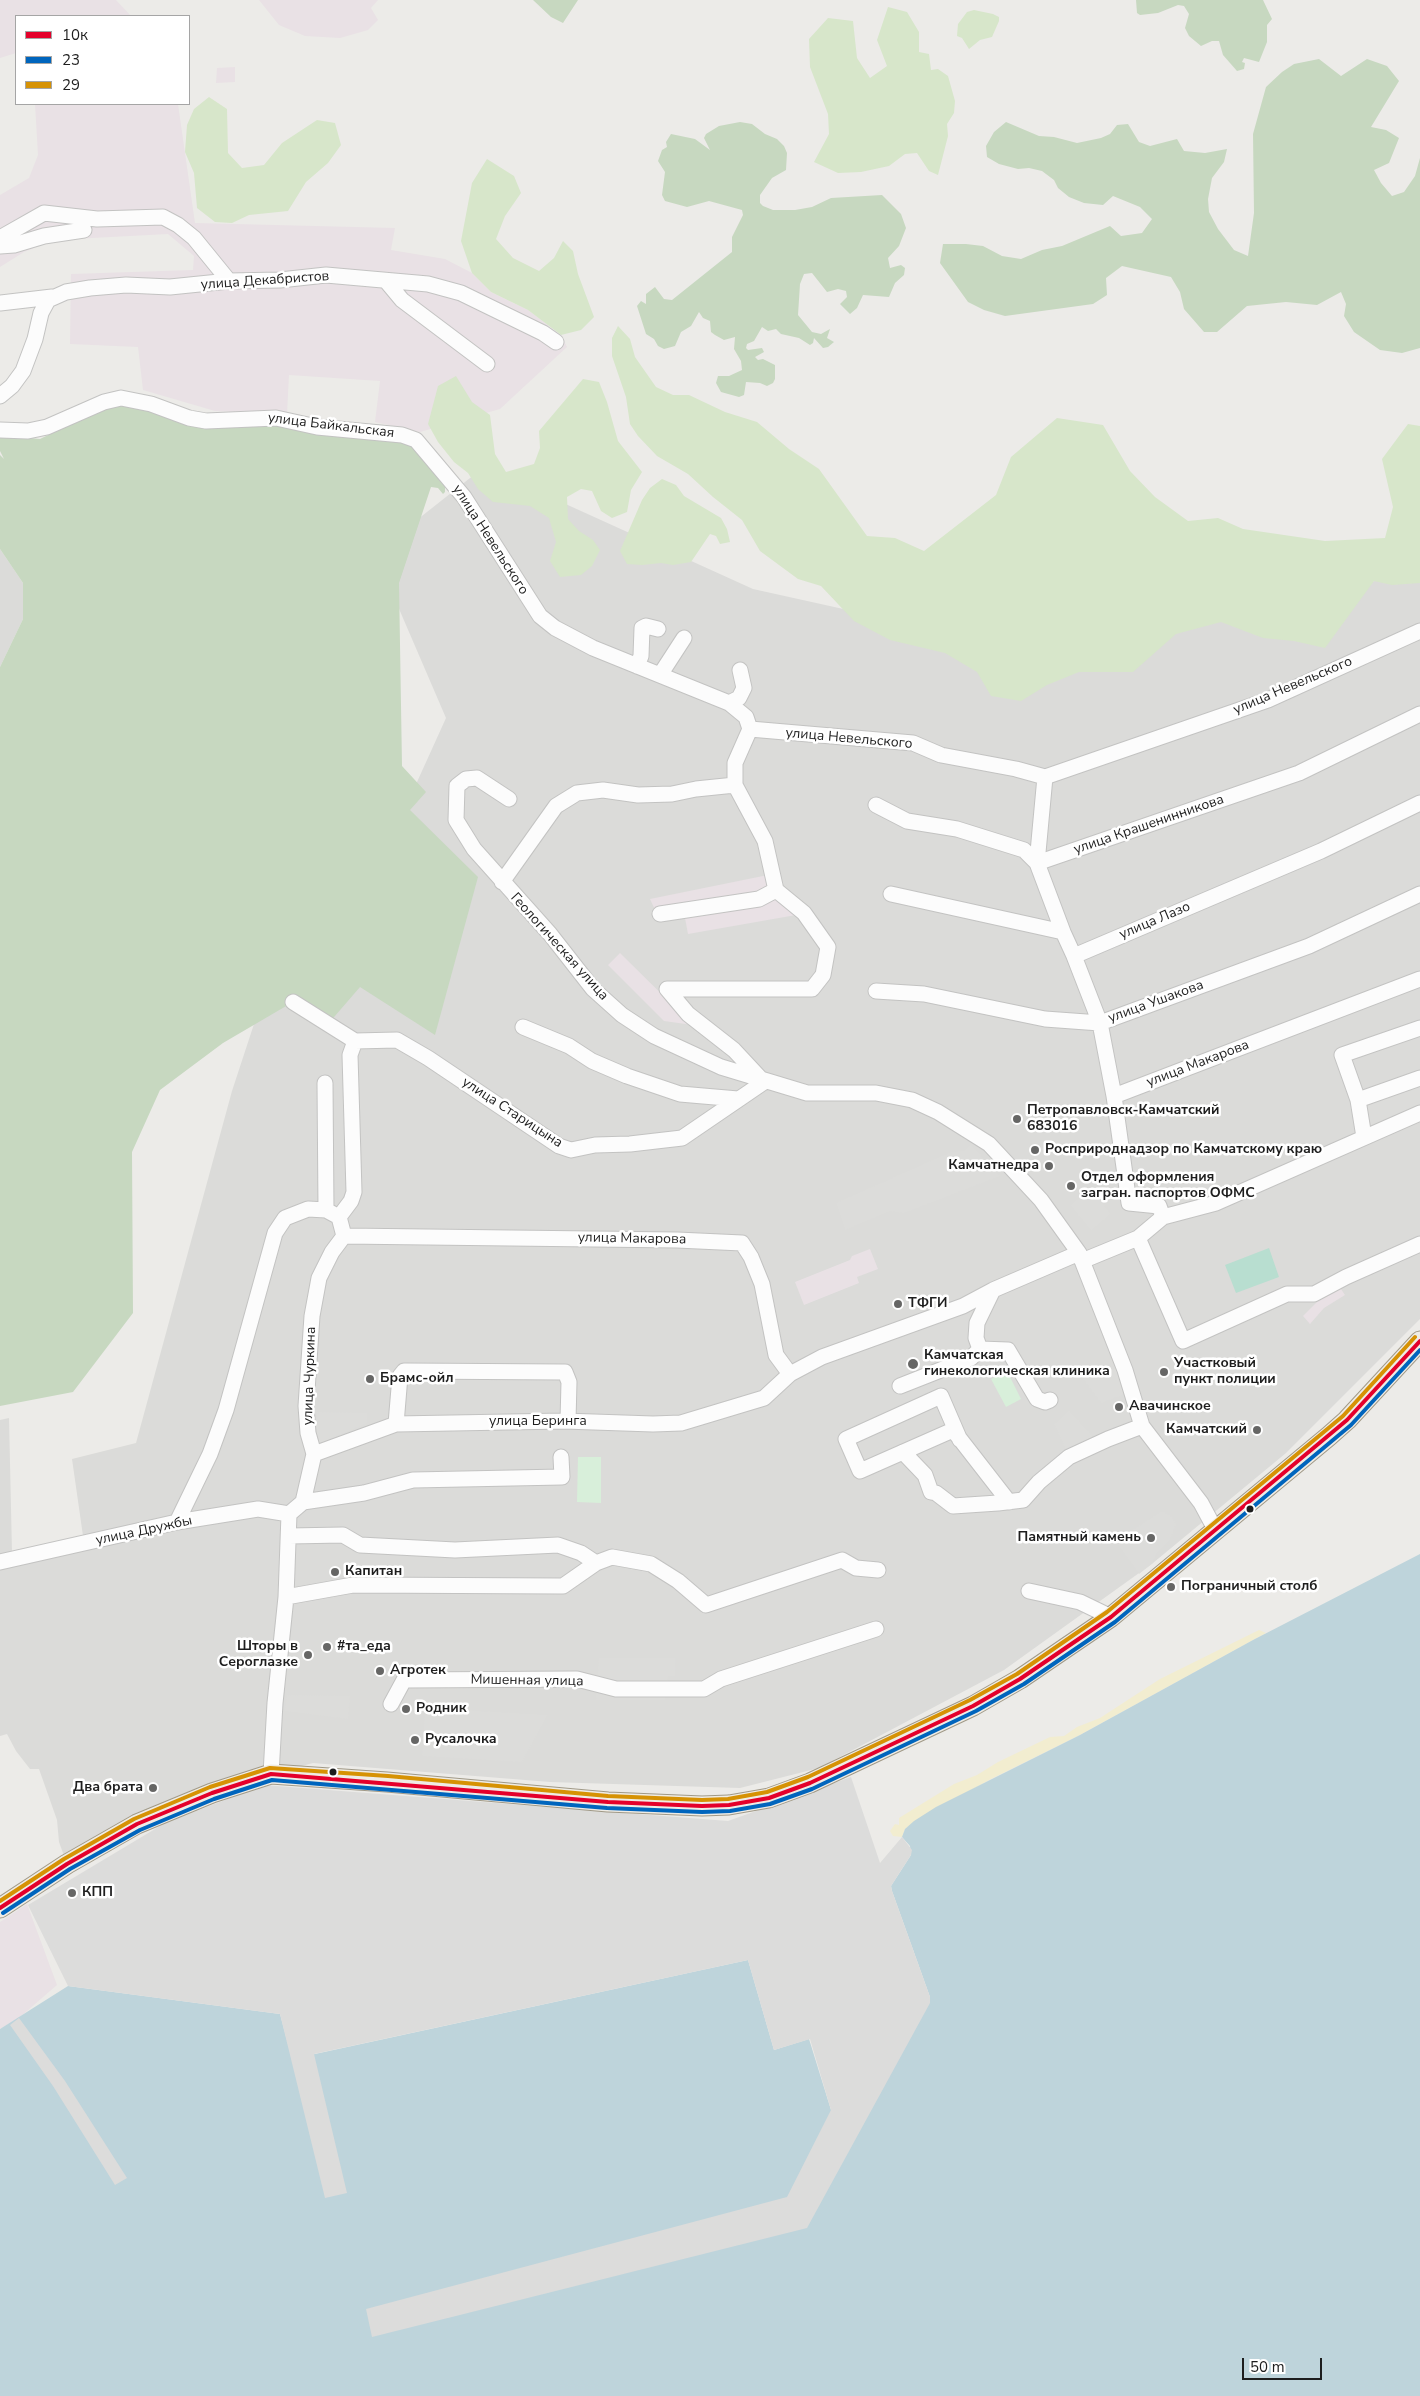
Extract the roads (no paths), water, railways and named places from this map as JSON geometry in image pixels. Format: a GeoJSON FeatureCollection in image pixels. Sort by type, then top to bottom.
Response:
{"type":"FeatureCollection","features":[{"type":"Feature","properties":{"kind":"main road"},"geometry":{"type":"LineString","coordinates":[[0,1908],[67,1864],[138,1824],[212,1793],[271,1774],[659,1805],[702,1806],[754,1801],[784,1793],[810,1783],[973,1706],[1020,1679],[1111,1617],[1216,1531],[1346,1420],[1420,1341]]}},
{"type":"Feature","properties":{"kind":"street"},"geometry":{"type":"LineString","coordinates":[[0,238],[44,213],[97,219],[163,217],[178,225],[194,238],[228,281]]}},
{"type":"Feature","properties":{"kind":"street"},"geometry":{"type":"LineString","coordinates":[[0,246],[14,245],[44,236],[84,230]]}},
{"type":"Feature","properties":{"kind":"street","name":"улица Декабристов"},"geometry":{"type":"LineString","coordinates":[[0,304],[52,297],[66,292],[90,288],[126,285],[170,287],[228,281],[280,280],[326,276],[428,284],[453,290],[543,333],[556,342]]}},
{"type":"Feature","properties":{"kind":"street"},"geometry":{"type":"LineString","coordinates":[[387,282],[402,300],[488,364]]}},
{"type":"Feature","properties":{"kind":"street"},"geometry":{"type":"LineString","coordinates":[[0,396],[12,386],[24,371],[41,313],[52,297]]}},
{"type":"Feature","properties":{"kind":"street","name":"улица Байкальская"},"geometry":{"type":"LineString","coordinates":[[0,430],[28,431],[48,427],[99,404],[121,398],[151,404],[189,418],[206,421],[271,418],[317,427],[402,435]]}},
{"type":"Feature","properties":{"kind":"street","name":"улица Невельского"},"geometry":{"type":"LineString","coordinates":[[402,435],[416,440],[464,497],[540,616],[555,628],[593,648],[729,703],[746,716],[750,729],[913,743],[940,755],[1016,768],[1045,778],[1268,700],[1420,631]]}},
{"type":"Feature","properties":{"kind":"street"},"geometry":{"type":"LineString","coordinates":[[637,666],[641,656],[642,628],[646,626],[658,628]]}},
{"type":"Feature","properties":{"kind":"street"},"geometry":{"type":"LineString","coordinates":[[660,675],[684,638]]}},
{"type":"Feature","properties":{"kind":"street"},"geometry":{"type":"LineString","coordinates":[[729,703],[739,698],[744,688],[740,670]]}},
{"type":"Feature","properties":{"kind":"street","name":"улица Крашенинникова"},"geometry":{"type":"LineString","coordinates":[[1037,863],[1299,773],[1420,714]]}},
{"type":"Feature","properties":{"kind":"street"},"geometry":{"type":"LineString","coordinates":[[750,729],[735,763],[735,786],[765,841],[776,890],[804,913],[828,947],[823,975],[812,989],[667,989],[688,1014],[734,1050],[764,1082]]}},
{"type":"Feature","properties":{"kind":"street","name":"Геологическая улица"},"geometry":{"type":"LineString","coordinates":[[509,799],[477,778],[466,779],[457,786],[456,820],[474,849],[502,882],[550,934],[593,988],[622,1015],[662,1040],[721,1067],[764,1082],[806,1093],[876,1094],[912,1100],[938,1112],[989,1144],[1042,1200],[1081,1257],[1125,1370],[1142,1426],[1202,1503],[1216,1531]]}},
{"type":"Feature","properties":{"kind":"street"},"geometry":{"type":"LineString","coordinates":[[1037,863],[1045,778]]}},
{"type":"Feature","properties":{"kind":"street"},"geometry":{"type":"LineString","coordinates":[[502,882],[556,806],[577,793],[603,790],[638,795],[672,794],[696,789],[735,786]]}},
{"type":"Feature","properties":{"kind":"street","name":"улица Лазо"},"geometry":{"type":"LineString","coordinates":[[1074,956],[1321,852],[1420,803]]}},
{"type":"Feature","properties":{"kind":"street"},"geometry":{"type":"LineString","coordinates":[[876,805],[906,821],[957,829],[1024,850],[1037,863],[1100,1023],[1114,1096],[1129,1203],[1159,1206],[1162,1216]]}},
{"type":"Feature","properties":{"kind":"street"},"geometry":{"type":"LineString","coordinates":[[660,914],[759,899],[776,890]]}},
{"type":"Feature","properties":{"kind":"street"},"geometry":{"type":"LineString","coordinates":[[890,894],[1063,932]]}},
{"type":"Feature","properties":{"kind":"street","name":"улица Ушакова"},"geometry":{"type":"LineString","coordinates":[[876,991],[924,994],[1045,1019],[1100,1023],[1309,946],[1420,894]]}},
{"type":"Feature","properties":{"kind":"street","name":"улица Макарова"},"geometry":{"type":"LineString","coordinates":[[1114,1096],[1420,978]]}},
{"type":"Feature","properties":{"kind":"street"},"geometry":{"type":"LineString","coordinates":[[177,1522],[210,1454],[226,1410],[276,1233],[285,1218],[308,1209],[333,1214],[352,1201],[354,1192],[350,1055],[355,1041],[293,1002]]}},
{"type":"Feature","properties":{"kind":"street"},"geometry":{"type":"LineString","coordinates":[[523,1027],[569,1046],[592,1061],[680,1094],[738,1099]]}},
{"type":"Feature","properties":{"kind":"street"},"geometry":{"type":"LineString","coordinates":[[1364,1137],[1358,1100],[1342,1055],[1420,1028]]}},
{"type":"Feature","properties":{"kind":"street","name":"улица Старицына"},"geometry":{"type":"LineString","coordinates":[[355,1041],[397,1040],[428,1058],[559,1146],[571,1150],[595,1145],[630,1144],[682,1138],[764,1082]]}},
{"type":"Feature","properties":{"kind":"street"},"geometry":{"type":"LineString","coordinates":[[1358,1100],[1420,1078]]}},
{"type":"Feature","properties":{"kind":"street"},"geometry":{"type":"LineString","coordinates":[[325,1083],[333,1214],[344,1236]]}},
{"type":"Feature","properties":{"kind":"street"},"geometry":{"type":"LineString","coordinates":[[790,1374],[822,1357],[963,1306],[992,1290],[1138,1238],[1162,1216],[1216,1203],[1420,1113]]}},
{"type":"Feature","properties":{"kind":"street","name":"улица Макарова"},"geometry":{"type":"LineString","coordinates":[[344,1236],[677,1240],[742,1243],[751,1256],[762,1284],[776,1355],[790,1374]]}},
{"type":"Feature","properties":{"kind":"street","name":"улица Чуркина"},"geometry":{"type":"LineString","coordinates":[[303,1502],[314,1454],[308,1433],[306,1406],[312,1316],[319,1278],[332,1252],[344,1236]]}},
{"type":"Feature","properties":{"kind":"street"},"geometry":{"type":"LineString","coordinates":[[1138,1238],[1183,1341],[1287,1294],[1314,1294],[1346,1277],[1420,1244]]}},
{"type":"Feature","properties":{"kind":"street"},"geometry":{"type":"LineString","coordinates":[[980,1349],[976,1338],[977,1323],[992,1290]]}},
{"type":"Feature","properties":{"kind":"street"},"geometry":{"type":"LineString","coordinates":[[900,1386],[971,1358],[980,1349],[1008,1350],[1019,1365],[1037,1399],[1045,1402],[1050,1400]]}},
{"type":"Feature","properties":{"kind":"street"},"geometry":{"type":"LineString","coordinates":[[396,1424],[400,1376],[404,1371],[565,1372],[568,1382],[568,1421]]}},
{"type":"Feature","properties":{"kind":"street","name":"улица Беринга"},"geometry":{"type":"LineString","coordinates":[[314,1454],[396,1424],[568,1421],[653,1424],[681,1422],[764,1398],[790,1374]]}},
{"type":"Feature","properties":{"kind":"street"},"geometry":{"type":"LineString","coordinates":[[960,1440],[941,1396],[846,1438],[860,1471],[953,1430],[960,1440],[1009,1502]]}},
{"type":"Feature","properties":{"kind":"street"},"geometry":{"type":"LineString","coordinates":[[903,1452],[925,1475],[931,1492],[936,1493],[953,1506],[1009,1502],[1023,1500],[1039,1482],[1069,1457],[1142,1426]]}},
{"type":"Feature","properties":{"kind":"street"},"geometry":{"type":"LineString","coordinates":[[271,1774],[286,1596],[290,1514],[303,1502],[364,1493],[413,1480],[562,1477],[561,1457]]}},
{"type":"Feature","properties":{"kind":"street","name":"улица Дружбы"},"geometry":{"type":"LineString","coordinates":[[0,1562],[177,1522],[258,1509],[290,1514]]}},
{"type":"Feature","properties":{"kind":"street"},"geometry":{"type":"LineString","coordinates":[[289,1536],[343,1535],[360,1545],[455,1550],[558,1545],[581,1553],[596,1563]]}},
{"type":"Feature","properties":{"kind":"street"},"geometry":{"type":"LineString","coordinates":[[286,1596],[353,1585],[563,1586],[596,1563],[612,1557],[651,1564],[678,1581],[706,1605],[842,1560],[856,1568],[878,1570]]}},
{"type":"Feature","properties":{"kind":"street"},"geometry":{"type":"LineString","coordinates":[[1029,1591],[1080,1602],[1111,1617]]}},
{"type":"Feature","properties":{"kind":"street","name":"Мишенная улица"},"geometry":{"type":"LineString","coordinates":[[392,1704],[404,1680],[577,1679],[616,1690],[704,1689],[721,1679],[876,1629]]}},
{"type":"Feature","properties":{"kind":"water"},"geometry":{"type":"Polygon","coordinates":[[[1420,1554],[1420,2396],[0,2396],[0,2029],[68,1986],[280,2014],[292,2059],[748,1960],[774,2050],[809,2039],[831,2110],[930,1997],[891,1886],[911,1855],[910,1846],[902,1837],[905,1829],[936,1807],[1080,1735],[1253,1640],[1420,1554]]]}},
{"type":"Feature","properties":{"kind":"place","name":"Петропавловск-Камчатский 683016"},"geometry":{"type":"Point","coordinates":[1017,1119]}},
{"type":"Feature","properties":{"kind":"place","name":"Росприроднадзор по Камчатскому краю"},"geometry":{"type":"Point","coordinates":[1035,1150]}},
{"type":"Feature","properties":{"kind":"place","name":"Камчатнедра"},"geometry":{"type":"Point","coordinates":[1049,1166]}},
{"type":"Feature","properties":{"kind":"place","name":"Отдел оформления загран. паспортов ОФМС"},"geometry":{"type":"Point","coordinates":[1071,1186]}},
{"type":"Feature","properties":{"kind":"place","name":"ТФГИ"},"geometry":{"type":"Point","coordinates":[898,1304]}},
{"type":"Feature","properties":{"kind":"place","name":"Камчатская гинекологическая клиника"},"geometry":{"type":"Point","coordinates":[913,1364]}},
{"type":"Feature","properties":{"kind":"place","name":"Участковый пункт полиции"},"geometry":{"type":"Point","coordinates":[1164,1372]}},
{"type":"Feature","properties":{"kind":"place","name":"Брамс-ойл"},"geometry":{"type":"Point","coordinates":[370,1379]}},
{"type":"Feature","properties":{"kind":"place","name":"Авачинское"},"geometry":{"type":"Point","coordinates":[1119,1407]}},
{"type":"Feature","properties":{"kind":"place","name":"Камчатский"},"geometry":{"type":"Point","coordinates":[1257,1430]}},
{"type":"Feature","properties":{"kind":"place","name":"Памятный камень"},"geometry":{"type":"Point","coordinates":[1151,1538]}},
{"type":"Feature","properties":{"kind":"place","name":"Капитан"},"geometry":{"type":"Point","coordinates":[335,1572]}},
{"type":"Feature","properties":{"kind":"place","name":"Пограничный столб"},"geometry":{"type":"Point","coordinates":[1171,1587]}},
{"type":"Feature","properties":{"kind":"place","name":"#та_еда"},"geometry":{"type":"Point","coordinates":[327,1647]}},
{"type":"Feature","properties":{"kind":"place","name":"Шторы в Сероглазке"},"geometry":{"type":"Point","coordinates":[308,1655]}},
{"type":"Feature","properties":{"kind":"place","name":"Агротек"},"geometry":{"type":"Point","coordinates":[380,1671]}},
{"type":"Feature","properties":{"kind":"place","name":"Родник"},"geometry":{"type":"Point","coordinates":[406,1709]}},
{"type":"Feature","properties":{"kind":"place","name":"Русалочка"},"geometry":{"type":"Point","coordinates":[415,1740]}},
{"type":"Feature","properties":{"kind":"place","name":"Два брата"},"geometry":{"type":"Point","coordinates":[153,1788]}},
{"type":"Feature","properties":{"kind":"place","name":"КПП"},"geometry":{"type":"Point","coordinates":[72,1893]}}]}
